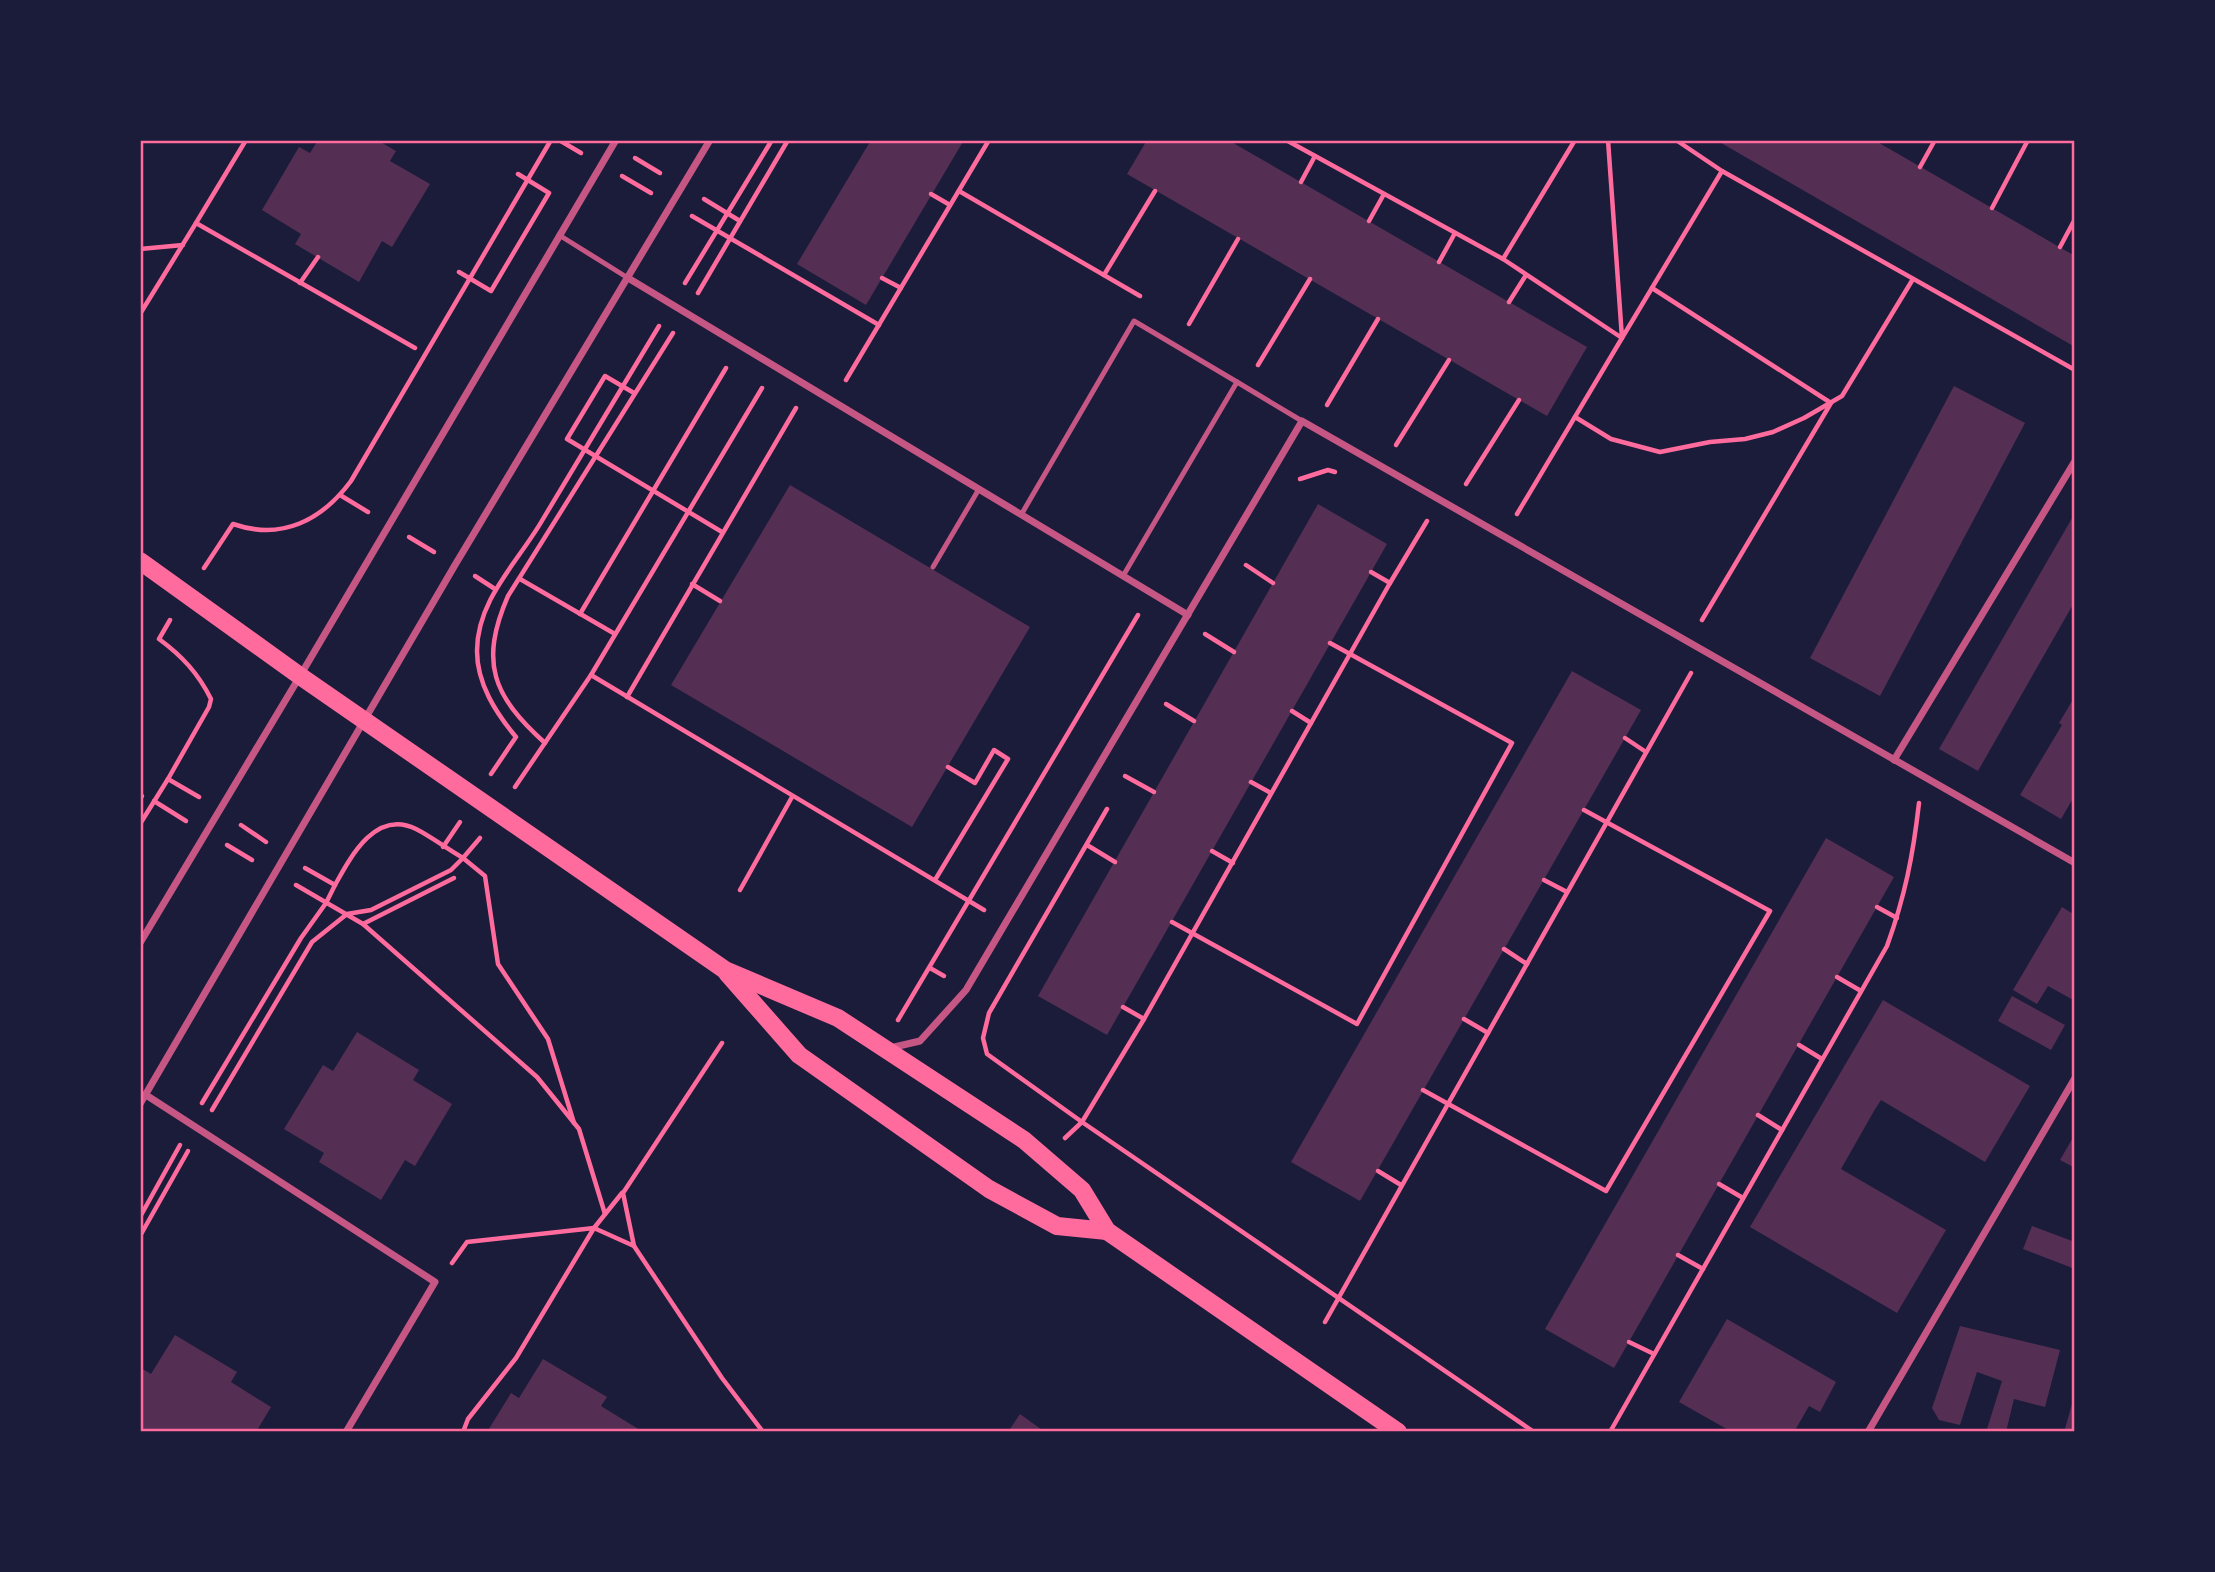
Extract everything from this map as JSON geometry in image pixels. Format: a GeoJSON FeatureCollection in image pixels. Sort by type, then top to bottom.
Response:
{"type":"FeatureCollection","features":[{"type":"Feature","properties":{"kind":"main road"},"geometry":{"type":"LineString","coordinates":[[140,561],[300,676],[725,970],[838,1018],[1024,1140],[1082,1190],[1107,1231],[1398,1432]]}},
{"type":"Feature","properties":{"kind":"main road"},"geometry":{"type":"LineString","coordinates":[[725,970],[799,1055],[989,1189],[1057,1226],[1107,1231]]}},
{"type":"Feature","properties":{"kind":"street"},"geometry":{"type":"LineString","coordinates":[[140,943],[616,140]]}},
{"type":"Feature","properties":{"kind":"street"},"geometry":{"type":"LineString","coordinates":[[140,1104],[455,565],[710,140]]}},
{"type":"Feature","properties":{"kind":"street"},"geometry":{"type":"LineString","coordinates":[[628,278],[1188,615]]}},
{"type":"Feature","properties":{"kind":"street"},"geometry":{"type":"LineString","coordinates":[[887,1049],[919,1041],[966,990],[1302,421],[2075,863]]}},
{"type":"Feature","properties":{"kind":"street"},"geometry":{"type":"LineString","coordinates":[[1894,760],[2075,461]]}},
{"type":"Feature","properties":{"kind":"street"},"geometry":{"type":"LineString","coordinates":[[1868,1432],[2075,1078]]}},
{"type":"Feature","properties":{"kind":"street"},"geometry":{"type":"LineString","coordinates":[[146,1095],[435,1282],[346,1432]]}},
{"type":"Feature","properties":{"kind":"lane"},"geometry":{"type":"LineString","coordinates":[[559,235],[628,278]]}},
{"type":"Feature","properties":{"kind":"lane"},"geometry":{"type":"LineString","coordinates":[[1021,515],[1134,321],[1302,421]]}},
{"type":"Feature","properties":{"kind":"lane"},"geometry":{"type":"LineString","coordinates":[[1123,576],[1237,382]]}},
{"type":"Feature","properties":{"kind":"lane"},"geometry":{"type":"LineString","coordinates":[[933,567],[979,488]]}},
{"type":"Feature","properties":{"kind":"path"},"geometry":{"type":"LineString","coordinates":[[140,314],[246,140]]}},
{"type":"Feature","properties":{"kind":"path"},"geometry":{"type":"LineString","coordinates":[[213,554],[233,524],[277,530],[316,516],[340,495],[351,481],[551,140]]}},
{"type":"Feature","properties":{"kind":"path"},"geometry":{"type":"LineString","coordinates":[[559,140],[879,325]]}},
{"type":"Feature","properties":{"kind":"path"},"geometry":{"type":"LineString","coordinates":[[516,737],[489,699],[481,675],[477,651],[481,621],[495,589],[535,533],[772,140]]}},
{"type":"Feature","properties":{"kind":"path"},"geometry":{"type":"LineString","coordinates":[[545,743],[519,719],[501,692],[492,659],[495,625],[508,596],[686,313],[788,140]]}},
{"type":"Feature","properties":{"kind":"path"},"geometry":{"type":"LineString","coordinates":[[833,401],[989,140]]}},
{"type":"Feature","properties":{"kind":"path"},"geometry":{"type":"LineString","coordinates":[[1286,140],[1503,259],[1622,338]]}},
{"type":"Feature","properties":{"kind":"path"},"geometry":{"type":"LineString","coordinates":[[1503,259],[1575,140]]}},
{"type":"Feature","properties":{"kind":"path"},"geometry":{"type":"LineString","coordinates":[[1608,140],[1622,338]]}},
{"type":"Feature","properties":{"kind":"path"},"geometry":{"type":"LineString","coordinates":[[1676,140],[1722,171],[2075,370]]}},
{"type":"Feature","properties":{"kind":"path"},"geometry":{"type":"LineString","coordinates":[[1920,167],[1936,140]]}},
{"type":"Feature","properties":{"kind":"path"},"geometry":{"type":"LineString","coordinates":[[1992,208],[2028,140]]}},
{"type":"Feature","properties":{"kind":"path"},"geometry":{"type":"LineString","coordinates":[[1301,182],[1315,156]]}},
{"type":"Feature","properties":{"kind":"path"},"geometry":{"type":"LineString","coordinates":[[1507,508],[1518,514],[1722,171]]}},
{"type":"Feature","properties":{"kind":"path"},"geometry":{"type":"LineString","coordinates":[[459,272],[491,291],[549,193],[518,174]]}},
{"type":"Feature","properties":{"kind":"path"},"geometry":{"type":"LineString","coordinates":[[959,191],[1140,296]]}},
{"type":"Feature","properties":{"kind":"path"},"geometry":{"type":"LineString","coordinates":[[1104,275],[1155,191]]}},
{"type":"Feature","properties":{"kind":"path"},"geometry":{"type":"LineString","coordinates":[[931,194],[950,205]]}},
{"type":"Feature","properties":{"kind":"path"},"geometry":{"type":"LineString","coordinates":[[1370,222],[1384,194]]}},
{"type":"Feature","properties":{"kind":"path"},"geometry":{"type":"LineString","coordinates":[[2060,247],[2075,219]]}},
{"type":"Feature","properties":{"kind":"path"},"geometry":{"type":"LineString","coordinates":[[196,223],[415,348]]}},
{"type":"Feature","properties":{"kind":"path"},"geometry":{"type":"LineString","coordinates":[[1440,262],[1455,233]]}},
{"type":"Feature","properties":{"kind":"path"},"geometry":{"type":"LineString","coordinates":[[1200,331],[1189,325],[1238,239]]}},
{"type":"Feature","properties":{"kind":"path"},"geometry":{"type":"LineString","coordinates":[[140,249],[183,245]]}},
{"type":"Feature","properties":{"kind":"path"},"geometry":{"type":"LineString","coordinates":[[300,283],[318,257]]}},
{"type":"Feature","properties":{"kind":"path"},"geometry":{"type":"LineString","coordinates":[[1509,303],[1526,275]]}},
{"type":"Feature","properties":{"kind":"path"},"geometry":{"type":"LineString","coordinates":[[882,278],[901,288]]}},
{"type":"Feature","properties":{"kind":"path"},"geometry":{"type":"LineString","coordinates":[[1258,365],[1310,279]]}},
{"type":"Feature","properties":{"kind":"path"},"geometry":{"type":"LineString","coordinates":[[1575,417],[1611,439],[1660,452],[1773,432],[1842,396],[1913,279]]}},
{"type":"Feature","properties":{"kind":"path"},"geometry":{"type":"LineString","coordinates":[[1652,288],[1831,403]]}},
{"type":"Feature","properties":{"kind":"path"},"geometry":{"type":"LineString","coordinates":[[1327,405],[1378,319]]}},
{"type":"Feature","properties":{"kind":"path"},"geometry":{"type":"LineString","coordinates":[[580,614],[739,345]]}},
{"type":"Feature","properties":{"kind":"path"},"geometry":{"type":"LineString","coordinates":[[1246,358],[1269,372]]}},
{"type":"Feature","properties":{"kind":"path"},"geometry":{"type":"LineString","coordinates":[[1396,445],[1449,360]]}},
{"type":"Feature","properties":{"kind":"path"},"geometry":{"type":"LineString","coordinates":[[522,777],[591,675],[775,367]]}},
{"type":"Feature","properties":{"kind":"path"},"geometry":{"type":"LineString","coordinates":[[634,393],[605,376],[567,439],[722,531]]}},
{"type":"Feature","properties":{"kind":"path"},"geometry":{"type":"LineString","coordinates":[[626,697],[808,387]]}},
{"type":"Feature","properties":{"kind":"path"},"geometry":{"type":"LineString","coordinates":[[1316,398],[1339,412]]}},
{"type":"Feature","properties":{"kind":"path"},"geometry":{"type":"LineString","coordinates":[[1466,484],[1519,400]]}},
{"type":"Feature","properties":{"kind":"path"},"geometry":{"type":"LineString","coordinates":[[1689,643],[1831,403]]}},
{"type":"Feature","properties":{"kind":"path"},"geometry":{"type":"LineString","coordinates":[[1385,438],[1405,450]]}},
{"type":"Feature","properties":{"kind":"path"},"geometry":{"type":"LineString","coordinates":[[1293,487],[1302,477],[1328,470],[1338,472]]}},
{"type":"Feature","properties":{"kind":"path"},"geometry":{"type":"LineString","coordinates":[[1455,478],[1476,490]]}},
{"type":"Feature","properties":{"kind":"path"},"geometry":{"type":"LineString","coordinates":[[340,495],[495,589]]}},
{"type":"Feature","properties":{"kind":"path"},"geometry":{"type":"LineString","coordinates":[[1062,1140],[1082,1122],[1144,1018],[1428,520],[1416,513]]}},
{"type":"Feature","properties":{"kind":"path"},"geometry":{"type":"LineString","coordinates":[[1252,554],[1245,565],[1273,583]]}},
{"type":"Feature","properties":{"kind":"path"},"geometry":{"type":"LineString","coordinates":[[1371,572],[1390,583]]}},
{"type":"Feature","properties":{"kind":"path"},"geometry":{"type":"LineString","coordinates":[[520,579],[615,634]]}},
{"type":"Feature","properties":{"kind":"path"},"geometry":{"type":"LineString","coordinates":[[692,584],[720,601]]}},
{"type":"Feature","properties":{"kind":"path"},"geometry":{"type":"LineString","coordinates":[[896,1024],[1151,593]]}},
{"type":"Feature","properties":{"kind":"path"},"geometry":{"type":"LineString","coordinates":[[140,824],[209,707],[211,699],[194,670],[180,654],[159,639],[169,622]]}},
{"type":"Feature","properties":{"kind":"path"},"geometry":{"type":"LineString","coordinates":[[1198,646],[1211,622]]}},
{"type":"Feature","properties":{"kind":"path"},"geometry":{"type":"LineString","coordinates":[[1204,634],[1234,652]]}},
{"type":"Feature","properties":{"kind":"path"},"geometry":{"type":"LineString","coordinates":[[1172,922],[1357,1024],[1364,1012],[1512,743],[1330,643]]}},
{"type":"Feature","properties":{"kind":"path"},"geometry":{"type":"LineString","coordinates":[[1325,1322],[1693,669]]}},
{"type":"Feature","properties":{"kind":"path"},"geometry":{"type":"LineString","coordinates":[[591,675],[1006,924]]}},
{"type":"Feature","properties":{"kind":"path"},"geometry":{"type":"LineString","coordinates":[[1172,692],[1166,704],[1194,721]]}},
{"type":"Feature","properties":{"kind":"path"},"geometry":{"type":"LineString","coordinates":[[1292,711],[1311,723]]}},
{"type":"Feature","properties":{"kind":"path"},"geometry":{"type":"LineString","coordinates":[[1625,738],[1646,752]]}},
{"type":"Feature","properties":{"kind":"path"},"geometry":{"type":"LineString","coordinates":[[935,880],[1008,759],[994,750],[975,783],[948,767]]}},
{"type":"Feature","properties":{"kind":"path"},"geometry":{"type":"LineString","coordinates":[[1118,788],[1132,764]]}},
{"type":"Feature","properties":{"kind":"path"},"geometry":{"type":"LineString","coordinates":[[1125,776],[1154,792]]}},
{"type":"Feature","properties":{"kind":"path"},"geometry":{"type":"LineString","coordinates":[[168,779],[200,798]]}},
{"type":"Feature","properties":{"kind":"path"},"geometry":{"type":"LineString","coordinates":[[1251,782],[1271,793]]}},
{"type":"Feature","properties":{"kind":"path"},"geometry":{"type":"LineString","coordinates":[[740,890],[792,797]]}},
{"type":"Feature","properties":{"kind":"path"},"geometry":{"type":"LineString","coordinates":[[1112,799],[989,1013],[983,1038],[987,1054],[1534,1432]]}},
{"type":"Feature","properties":{"kind":"path"},"geometry":{"type":"LineString","coordinates":[[1610,1432],[1887,946],[1912,861],[1919,800]]}},
{"type":"Feature","properties":{"kind":"path"},"geometry":{"type":"LineString","coordinates":[[154,802],[188,822]]}},
{"type":"Feature","properties":{"kind":"path"},"geometry":{"type":"LineString","coordinates":[[1423,1090],[1606,1191],[1770,911],[1584,810]]}},
{"type":"Feature","properties":{"kind":"path"},"geometry":{"type":"LineString","coordinates":[[140,1217],[190,1124],[301,938],[326,903],[350,858],[380,827],[396,823],[415,828],[463,858],[485,876],[498,964],[548,1040],[574,1123]]}},
{"type":"Feature","properties":{"kind":"path"},"geometry":{"type":"LineString","coordinates":[[239,824],[269,844]]}},
{"type":"Feature","properties":{"kind":"path"},"geometry":{"type":"LineString","coordinates":[[140,1236],[312,942],[347,914],[371,910],[451,870],[482,835]]}},
{"type":"Feature","properties":{"kind":"path"},"geometry":{"type":"LineString","coordinates":[[1087,845],[1115,862]]}},
{"type":"Feature","properties":{"kind":"path"},"geometry":{"type":"LineString","coordinates":[[228,846],[259,864]]}},
{"type":"Feature","properties":{"kind":"path"},"geometry":{"type":"LineString","coordinates":[[1212,851],[1233,863]]}},
{"type":"Feature","properties":{"kind":"path"},"geometry":{"type":"LineString","coordinates":[[311,872],[335,885]]}},
{"type":"Feature","properties":{"kind":"path"},"geometry":{"type":"LineString","coordinates":[[363,924],[454,878]]}},
{"type":"Feature","properties":{"kind":"path"},"geometry":{"type":"LineString","coordinates":[[1544,880],[1567,892]]}},
{"type":"Feature","properties":{"kind":"path"},"geometry":{"type":"LineString","coordinates":[[298,887],[363,924],[537,1077],[579,1129],[605,1214]]}},
{"type":"Feature","properties":{"kind":"path"},"geometry":{"type":"LineString","coordinates":[[1877,907],[1897,918]]}},
{"type":"Feature","properties":{"kind":"path"},"geometry":{"type":"LineString","coordinates":[[1504,949],[1527,964]]}},
{"type":"Feature","properties":{"kind":"path"},"geometry":{"type":"LineString","coordinates":[[1837,977],[1861,991]]}},
{"type":"Feature","properties":{"kind":"path"},"geometry":{"type":"LineString","coordinates":[[1123,1007],[1144,1018]]}},
{"type":"Feature","properties":{"kind":"path"},"geometry":{"type":"LineString","coordinates":[[1464,1019],[1488,1033]]}},
{"type":"Feature","properties":{"kind":"path"},"geometry":{"type":"LineString","coordinates":[[463,1432],[468,1419],[516,1358],[594,1228],[623,1193],[722,1044]]}},
{"type":"Feature","properties":{"kind":"path"},"geometry":{"type":"LineString","coordinates":[[1799,1045],[1822,1059]]}},
{"type":"Feature","properties":{"kind":"path"},"geometry":{"type":"LineString","coordinates":[[1758,1115],[1782,1130]]}},
{"type":"Feature","properties":{"kind":"path"},"geometry":{"type":"LineString","coordinates":[[1378,1171],[1401,1185]]}},
{"type":"Feature","properties":{"kind":"path"},"geometry":{"type":"LineString","coordinates":[[1719,1184],[1743,1198]]}},
{"type":"Feature","properties":{"kind":"path"},"geometry":{"type":"LineString","coordinates":[[623,1193],[634,1246],[722,1378],[763,1432]]}},
{"type":"Feature","properties":{"kind":"path"},"geometry":{"type":"LineString","coordinates":[[435,1282],[467,1242],[594,1228],[634,1246]]}},
{"type":"Feature","properties":{"kind":"path"},"geometry":{"type":"LineString","coordinates":[[1678,1255],[1703,1269]]}},
{"type":"Feature","properties":{"kind":"path"},"geometry":{"type":"LineString","coordinates":[[1629,1342],[1654,1354]]}},
{"type":"Feature","properties":{"kind":"building"},"geometry":{"type":"Polygon","coordinates":[[[318,140],[377,140],[396,151],[390,161],[430,184],[392,247],[382,241],[359,282],[295,244],[301,234],[262,210],[299,147],[310,153],[318,140]]]}},
{"type":"Feature","properties":{"kind":"building"},"geometry":{"type":"Polygon","coordinates":[[[871,140],[964,140],[866,305],[797,264],[871,140]]]}},
{"type":"Feature","properties":{"kind":"building"},"geometry":{"type":"Polygon","coordinates":[[[1147,140],[1228,140],[1587,347],[1547,416],[1127,174],[1147,140]]]}},
{"type":"Feature","properties":{"kind":"building"},"geometry":{"type":"Polygon","coordinates":[[[1716,140],[1874,140],[2075,256],[2075,347],[1716,140]]]}},
{"type":"Feature","properties":{"kind":"building"},"geometry":{"type":"Polygon","coordinates":[[[1954,386],[2025,423],[1880,696],[1810,658],[1954,386]]]}},
{"type":"Feature","properties":{"kind":"building"},"geometry":{"type":"Polygon","coordinates":[[[790,485],[1030,627],[912,827],[671,685],[790,485]]]}},
{"type":"Feature","properties":{"kind":"building"},"geometry":{"type":"Polygon","coordinates":[[[1318,504],[1387,544],[1107,1035],[1038,996],[1318,504]]]}},
{"type":"Feature","properties":{"kind":"building"},"geometry":{"type":"Polygon","coordinates":[[[2075,513],[2075,601],[1978,771],[1939,749],[2075,513]]]}},
{"type":"Feature","properties":{"kind":"building"},"geometry":{"type":"Polygon","coordinates":[[[1572,671],[1641,710],[1360,1201],[1291,1162],[1572,671]]]}},
{"type":"Feature","properties":{"kind":"building"},"geometry":{"type":"Polygon","coordinates":[[[2075,696],[2075,795],[2061,819],[2020,795],[2062,725],[2059,723],[2075,696]]]}},
{"type":"Feature","properties":{"kind":"building"},"geometry":{"type":"Polygon","coordinates":[[[1826,838],[1894,877],[1614,1368],[1545,1329],[1826,838]]]}},
{"type":"Feature","properties":{"kind":"building"},"geometry":{"type":"Polygon","coordinates":[[[2062,907],[2075,915],[2075,1001],[2048,986],[2037,1004],[2013,990],[2062,907]]]}},
{"type":"Feature","properties":{"kind":"building"},"geometry":{"type":"Polygon","coordinates":[[[2012,996],[2065,1025],[2051,1050],[1998,1021],[2012,996]]]}},
{"type":"Feature","properties":{"kind":"building"},"geometry":{"type":"Polygon","coordinates":[[[1883,1000],[2030,1086],[1985,1162],[1881,1100],[1874,1111],[1841,1169],[1946,1230],[1897,1313],[1750,1227],[1883,1000]]]}},
{"type":"Feature","properties":{"kind":"building"},"geometry":{"type":"Polygon","coordinates":[[[357,1032],[419,1070],[413,1080],[452,1104],[415,1166],[405,1160],[381,1200],[319,1162],[324,1153],[284,1129],[323,1065],[333,1071],[357,1032]]]}},
{"type":"Feature","properties":{"kind":"building"},"geometry":{"type":"Polygon","coordinates":[[[2075,1134],[2075,1168],[2060,1160],[2075,1134]]]}},
{"type":"Feature","properties":{"kind":"building"},"geometry":{"type":"Polygon","coordinates":[[[2032,1226],[2075,1242],[2075,1269],[2023,1249],[2032,1226]]]}},
{"type":"Feature","properties":{"kind":"building"},"geometry":{"type":"Polygon","coordinates":[[[1727,1319],[1836,1382],[1820,1412],[1809,1406],[1794,1432],[1732,1432],[1679,1402],[1727,1319]]]}},
{"type":"Feature","properties":{"kind":"building"},"geometry":{"type":"Polygon","coordinates":[[[1960,1326],[2060,1350],[2045,1407],[2014,1399],[2006,1432],[1986,1432],[2002,1381],[1977,1372],[1960,1425],[1939,1420],[1932,1408],[1960,1326]]]}},
{"type":"Feature","properties":{"kind":"building"},"geometry":{"type":"Polygon","coordinates":[[[175,1335],[237,1372],[231,1382],[271,1407],[256,1432],[140,1432],[141,1368],[151,1374],[175,1335]]]}},
{"type":"Feature","properties":{"kind":"building"},"geometry":{"type":"Polygon","coordinates":[[[543,1359],[607,1397],[601,1406],[640,1430],[487,1432],[511,1393],[519,1398],[543,1359]]]}},
{"type":"Feature","properties":{"kind":"building"},"geometry":{"type":"Polygon","coordinates":[[[2074,1397],[2075,1432],[2064,1432],[2074,1397]]]}},
{"type":"Feature","properties":{"kind":"building"},"geometry":{"type":"Polygon","coordinates":[[[1020,1414],[1045,1432],[1008,1432],[1020,1414]]]}}]}
